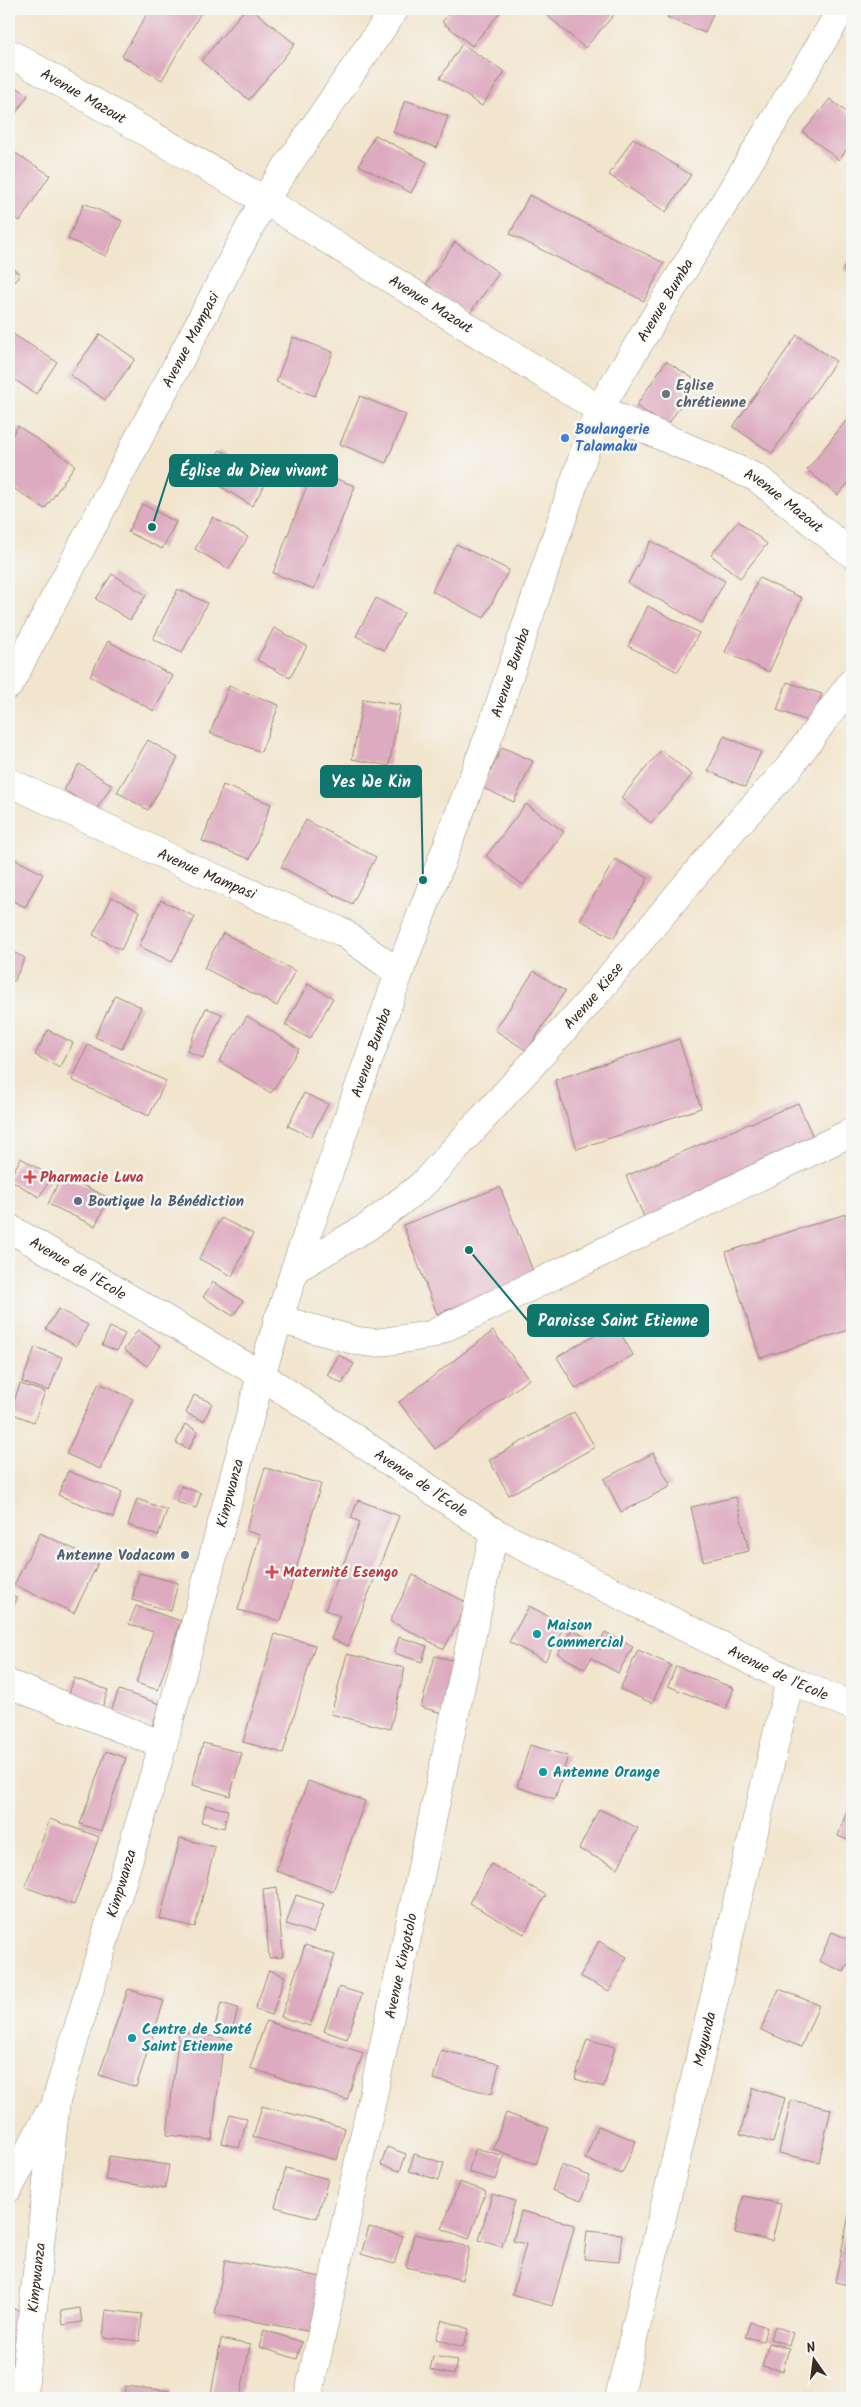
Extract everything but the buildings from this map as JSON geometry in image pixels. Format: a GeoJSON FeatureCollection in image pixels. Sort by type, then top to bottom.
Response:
{"type":"FeatureCollection","features":[{"type":"Feature","properties":{"kind":"street","name":"Avenue Mampasi"},"geometry":{"type":"LineString","coordinates":[[9,685],[264,200],[395,9]]}},
{"type":"Feature","properties":{"kind":"street","name":"Avenue Bumba"},"geometry":{"type":"LineString","coordinates":[[261,1375],[295,1269],[399,973],[491,730],[599,409],[842,9]]}},
{"type":"Feature","properties":{"kind":"street"},"geometry":{"type":"LineString","coordinates":[[848,9],[852,12]]}},
{"type":"Feature","properties":{"kind":"street","name":"Avenue Mazout"},"geometry":{"type":"LineString","coordinates":[[9,53],[264,200],[599,409],[757,478],[852,554]]}},
{"type":"Feature","properties":{"kind":"street","name":"Avenue Kiese"},"geometry":{"type":"LineString","coordinates":[[295,1269],[369,1226],[422,1185],[589,1002],[733,829],[788,769],[852,682]]}},
{"type":"Feature","properties":{"kind":"street","name":"Avenue Mampasi"},"geometry":{"type":"LineString","coordinates":[[9,782],[194,869],[342,932],[399,973]]}},
{"type":"Feature","properties":{"kind":"street"},"geometry":{"type":"LineString","coordinates":[[278,1319],[375,1343],[430,1335],[852,1132]]}},
{"type":"Feature","properties":{"kind":"street","name":"Avenue de l'Ecole"},"geometry":{"type":"LineString","coordinates":[[9,1228],[261,1375],[494,1532],[790,1680],[852,1706]]}},
{"type":"Feature","properties":{"kind":"street","name":"Kimpwanza"},"geometry":{"type":"LineString","coordinates":[[23,2398],[56,2101],[163,1745],[261,1375]]}},
{"type":"Feature","properties":{"kind":"street","name":"Avenue Kingotolo"},"geometry":{"type":"LineString","coordinates":[[308,2398],[494,1532]]}},
{"type":"Feature","properties":{"kind":"street","name":"Mayunda"},"geometry":{"type":"LineString","coordinates":[[619,2398],[790,1680]]}},
{"type":"Feature","properties":{"kind":"street"},"geometry":{"type":"LineString","coordinates":[[9,1684],[163,1745]]}},
{"type":"Feature","properties":{"kind":"street"},"geometry":{"type":"LineString","coordinates":[[9,2188],[56,2101]]}},
{"type":"Feature","properties":{"kind":"place","name":"Eglise chrétienne"},"geometry":{"type":"Point","coordinates":[666,394]}},
{"type":"Feature","properties":{"kind":"place","name":"Boulangerie Talamaku"},"geometry":{"type":"Point","coordinates":[565,438]}},
{"type":"Feature","properties":{"kind":"place","name":"Église du Dieu vivant"},"geometry":{"type":"Point","coordinates":[152,527]}},
{"type":"Feature","properties":{"kind":"place","name":"Yes We Kin"},"geometry":{"type":"Point","coordinates":[423,880]}},
{"type":"Feature","properties":{"kind":"place","name":"Pharmacie Luva"},"geometry":{"type":"Point","coordinates":[30,1177]}},
{"type":"Feature","properties":{"kind":"place","name":"Boutique la Bénédiction"},"geometry":{"type":"Point","coordinates":[78,1201]}},
{"type":"Feature","properties":{"kind":"place","name":"Paroisse Saint Etienne"},"geometry":{"type":"Point","coordinates":[469,1250]}},
{"type":"Feature","properties":{"kind":"place","name":"Antenne Vodacom"},"geometry":{"type":"Point","coordinates":[185,1555]}},
{"type":"Feature","properties":{"kind":"place","name":"Maternité Esengo"},"geometry":{"type":"Point","coordinates":[272,1572]}},
{"type":"Feature","properties":{"kind":"place","name":"Maison Commercial"},"geometry":{"type":"Point","coordinates":[537,1634]}},
{"type":"Feature","properties":{"kind":"place","name":"Antenne Orange"},"geometry":{"type":"Point","coordinates":[543,1772]}},
{"type":"Feature","properties":{"kind":"place","name":"Centre de Santé Saint Etienne"},"geometry":{"type":"Point","coordinates":[132,2038]}}]}
